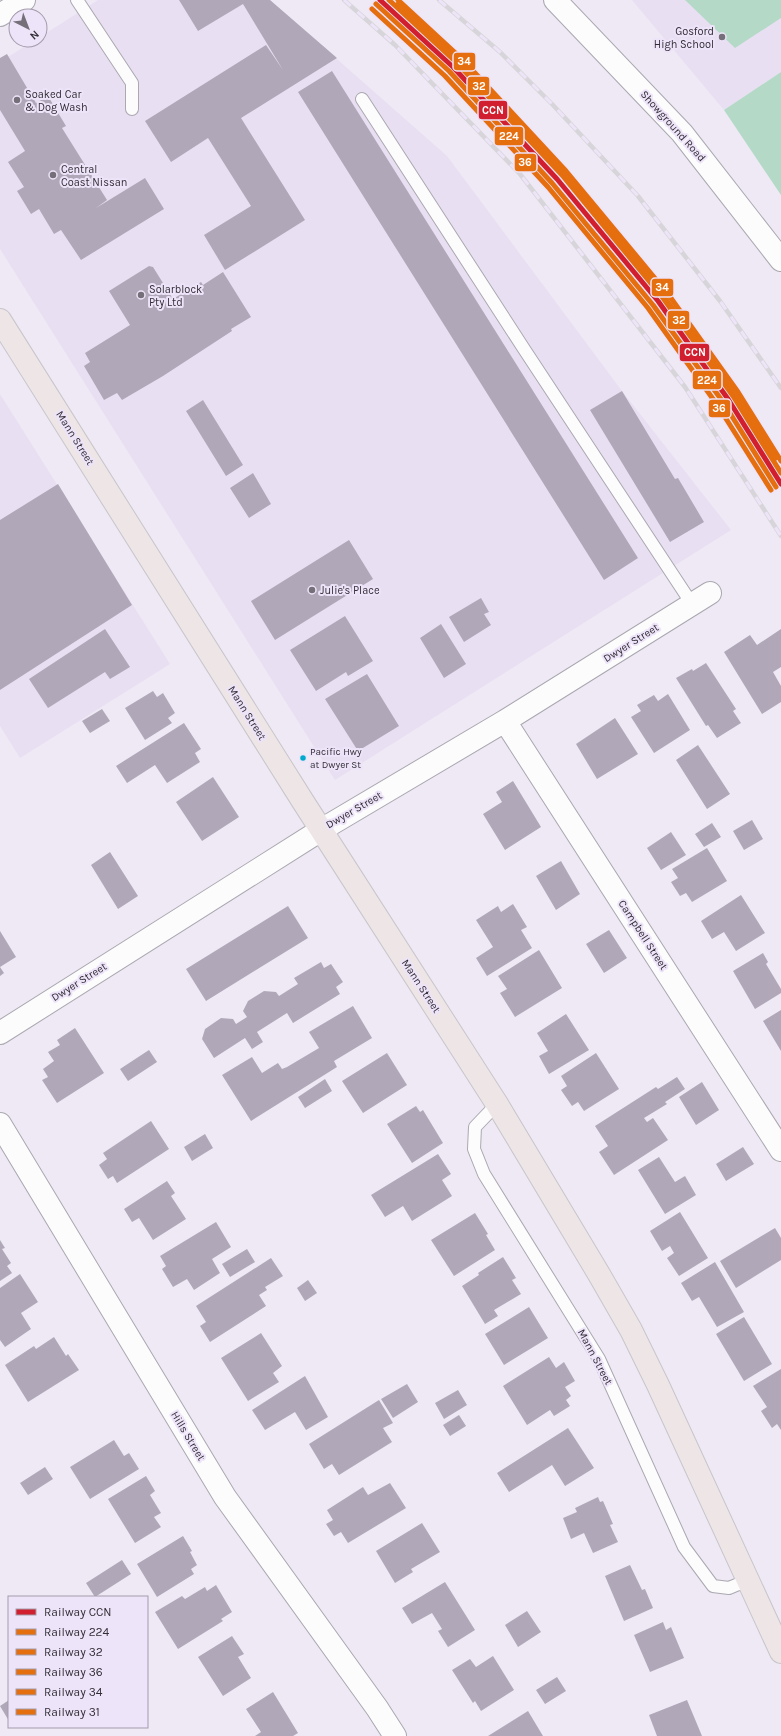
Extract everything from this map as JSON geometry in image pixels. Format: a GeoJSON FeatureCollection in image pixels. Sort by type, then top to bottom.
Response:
{"type":"FeatureCollection","features":[{"type":"Feature","properties":{"kind":"main road","name":"Mann Street"},"geometry":{"type":"LineString","coordinates":[[0,320],[321,830],[497,1104],[631,1330],[658,1385],[781,1652]]}},
{"type":"Feature","properties":{"kind":"street"},"geometry":{"type":"LineString","coordinates":[[0,15],[24,0]]}},
{"type":"Feature","properties":{"kind":"street","name":"Showground Road"},"geometry":{"type":"LineString","coordinates":[[555,0],[682,133],[781,260]]}},
{"type":"Feature","properties":{"kind":"street","name":"Dwyer Street"},"geometry":{"type":"LineString","coordinates":[[0,1033],[321,830],[505,721],[701,599]]}},
{"type":"Feature","properties":{"kind":"street","name":"Campbell Street"},"geometry":{"type":"LineString","coordinates":[[505,721],[781,1150]]}},
{"type":"Feature","properties":{"kind":"street","name":"Hills Street"},"geometry":{"type":"LineString","coordinates":[[0,1124],[225,1497],[377,1708],[395,1736]]}},
{"type":"Feature","properties":{"kind":"lane"},"geometry":{"type":"LineString","coordinates":[[78,0],[132,83],[132,109]]}},
{"type":"Feature","properties":{"kind":"lane"},"geometry":{"type":"LineString","coordinates":[[362,99],[524,349],[701,599]]}},
{"type":"Feature","properties":{"kind":"lane","name":"Mann Street"},"geometry":{"type":"LineString","coordinates":[[497,1104],[475,1127],[474,1149],[484,1174],[599,1358],[684,1547],[713,1586],[729,1588],[748,1580]]}},
{"type":"Feature","properties":{"kind":"shaded area"},"geometry":{"type":"Polygon","coordinates":[[[98,0],[270,0],[447,156],[622,391],[731,530],[335,780],[0,249],[0,62],[22,48],[48,48],[48,32],[98,0]]]}},
{"type":"Feature","properties":{"kind":"shaded area","name":"Gosford High School"},"geometry":{"type":"Polygon","coordinates":[[[632,0],[781,0],[781,72],[724,110],[632,0]]]}},
{"type":"Feature","properties":{"kind":"shaded area"},"geometry":{"type":"Polygon","coordinates":[[[0,394],[170,664],[20,758],[0,726],[0,394]]]}},
{"type":"Feature","properties":{"kind":"green space"},"geometry":{"type":"Polygon","coordinates":[[[685,0],[781,0],[781,18],[735,48],[685,0]]]}},
{"type":"Feature","properties":{"kind":"green space"},"geometry":{"type":"Polygon","coordinates":[[[781,72],[781,195],[724,110],[781,72]]]}},
{"type":"Feature","properties":{"kind":"building"},"geometry":{"type":"Polygon","coordinates":[[[179,0],[270,0],[337,58],[241,118],[305,220],[225,270],[204,235],[251,206],[208,138],[171,162],[145,121],[266,45],[283,70],[243,4],[198,31],[179,0]]]}},
{"type":"Feature","properties":{"kind":"building"},"geometry":{"type":"Polygon","coordinates":[[[7,54],[36,103],[48,96],[66,126],[62,128],[107,200],[96,208],[145,178],[164,209],[81,260],[61,230],[54,234],[39,209],[31,214],[17,191],[24,187],[8,162],[25,151],[0,110],[0,58],[7,54]]]}},
{"type":"Feature","properties":{"kind":"building"},"geometry":{"type":"Polygon","coordinates":[[[332,71],[638,558],[604,580],[298,92],[332,71]]]}},
{"type":"Feature","properties":{"kind":"building"},"geometry":{"type":"Polygon","coordinates":[[[149,266],[153,267],[173,299],[201,282],[203,285],[223,272],[251,317],[163,376],[122,400],[117,393],[104,400],[84,366],[90,362],[85,353],[130,325],[109,291],[149,266]]]}},
{"type":"Feature","properties":{"kind":"building"},"geometry":{"type":"Polygon","coordinates":[[[622,391],[675,479],[678,478],[704,522],[670,542],[590,410],[622,391]]]}},
{"type":"Feature","properties":{"kind":"building"},"geometry":{"type":"Polygon","coordinates":[[[203,400],[243,465],[226,476],[186,411],[203,400]]]}},
{"type":"Feature","properties":{"kind":"building"},"geometry":{"type":"Polygon","coordinates":[[[253,473],[271,504],[249,518],[230,488],[253,473]]]}},
{"type":"Feature","properties":{"kind":"building"},"geometry":{"type":"Polygon","coordinates":[[[58,484],[132,605],[0,690],[0,520],[58,484]]]}},
{"type":"Feature","properties":{"kind":"building","name":"Julie's Place"},"geometry":{"type":"Polygon","coordinates":[[[349,540],[373,579],[275,640],[251,601],[349,540]]]}},
{"type":"Feature","properties":{"kind":"building"},"geometry":{"type":"Polygon","coordinates":[[[481,598],[489,612],[484,614],[491,625],[464,642],[449,617],[481,598]]]}},
{"type":"Feature","properties":{"kind":"building"},"geometry":{"type":"Polygon","coordinates":[[[345,616],[373,661],[348,676],[346,672],[316,691],[290,650],[345,616]]]}},
{"type":"Feature","properties":{"kind":"building"},"geometry":{"type":"Polygon","coordinates":[[[441,624],[466,664],[444,678],[420,638],[441,624]]]}},
{"type":"Feature","properties":{"kind":"building"},"geometry":{"type":"Polygon","coordinates":[[[105,629],[130,667],[110,679],[105,672],[48,708],[29,679],[105,629]]]}},
{"type":"Feature","properties":{"kind":"building"},"geometry":{"type":"Polygon","coordinates":[[[781,629],[781,667],[773,672],[781,686],[781,702],[762,714],[724,652],[750,635],[757,645],[781,629]]]}},
{"type":"Feature","properties":{"kind":"building"},"geometry":{"type":"Polygon","coordinates":[[[706,663],[736,709],[733,711],[741,723],[717,738],[708,725],[706,726],[676,678],[692,669],[693,671],[706,663]]]}},
{"type":"Feature","properties":{"kind":"building"},"geometry":{"type":"Polygon","coordinates":[[[367,674],[399,726],[358,751],[325,699],[367,674]]]}},
{"type":"Feature","properties":{"kind":"building"},"geometry":{"type":"Polygon","coordinates":[[[153,691],[157,697],[163,693],[175,713],[168,718],[172,723],[145,740],[125,708],[153,691]]]}},
{"type":"Feature","properties":{"kind":"building"},"geometry":{"type":"Polygon","coordinates":[[[668,694],[690,730],[654,753],[631,717],[641,711],[637,705],[654,695],[658,701],[668,694]]]}},
{"type":"Feature","properties":{"kind":"building"},"geometry":{"type":"Polygon","coordinates":[[[102,709],[110,721],[90,733],[82,721],[102,709]]]}},
{"type":"Feature","properties":{"kind":"building"},"geometry":{"type":"Polygon","coordinates":[[[615,718],[638,754],[597,779],[576,744],[615,718]]]}},
{"type":"Feature","properties":{"kind":"building"},"geometry":{"type":"Polygon","coordinates":[[[184,723],[201,749],[195,753],[200,762],[167,783],[155,765],[127,783],[116,766],[184,723]]]}},
{"type":"Feature","properties":{"kind":"building"},"geometry":{"type":"Polygon","coordinates":[[[698,745],[730,794],[707,809],[676,760],[698,745]]]}},
{"type":"Feature","properties":{"kind":"building"},"geometry":{"type":"Polygon","coordinates":[[[213,777],[239,817],[202,841],[176,802],[213,777]]]}},
{"type":"Feature","properties":{"kind":"building"},"geometry":{"type":"Polygon","coordinates":[[[513,781],[541,827],[505,850],[483,814],[502,802],[496,792],[513,781]]]}},
{"type":"Feature","properties":{"kind":"building"},"geometry":{"type":"Polygon","coordinates":[[[752,820],[763,839],[744,850],[733,831],[752,820]]]}},
{"type":"Feature","properties":{"kind":"building"},"geometry":{"type":"Polygon","coordinates":[[[712,823],[721,837],[704,847],[695,834],[712,823]]]}},
{"type":"Feature","properties":{"kind":"building"},"geometry":{"type":"Polygon","coordinates":[[[671,832],[686,855],[661,870],[647,848],[671,832]]]}},
{"type":"Feature","properties":{"kind":"building"},"geometry":{"type":"Polygon","coordinates":[[[707,848],[727,881],[692,902],[686,893],[680,896],[671,882],[678,878],[672,869],[707,848]]]}},
{"type":"Feature","properties":{"kind":"building"},"geometry":{"type":"Polygon","coordinates":[[[110,852],[138,896],[118,909],[91,865],[110,852]]]}},
{"type":"Feature","properties":{"kind":"building"},"geometry":{"type":"Polygon","coordinates":[[[561,861],[580,894],[556,910],[536,876],[561,861]]]}},
{"type":"Feature","properties":{"kind":"building"},"geometry":{"type":"Polygon","coordinates":[[[741,895],[765,933],[736,951],[724,932],[712,939],[701,921],[741,895]]]}},
{"type":"Feature","properties":{"kind":"building"},"geometry":{"type":"Polygon","coordinates":[[[513,904],[527,927],[521,930],[532,948],[487,976],[476,958],[493,947],[476,920],[498,906],[501,912],[513,904]]]}},
{"type":"Feature","properties":{"kind":"building"},"geometry":{"type":"Polygon","coordinates":[[[288,906],[308,938],[206,1001],[186,969],[288,906]]]}},
{"type":"Feature","properties":{"kind":"building"},"geometry":{"type":"Polygon","coordinates":[[[609,930],[627,958],[604,973],[586,944],[609,930]]]}},
{"type":"Feature","properties":{"kind":"building"},"geometry":{"type":"Polygon","coordinates":[[[0,931],[16,957],[0,967],[0,931]]]}},
{"type":"Feature","properties":{"kind":"building"},"geometry":{"type":"Polygon","coordinates":[[[539,950],[562,988],[515,1017],[500,993],[507,989],[498,976],[539,950]]]}},
{"type":"Feature","properties":{"kind":"building"},"geometry":{"type":"Polygon","coordinates":[[[763,953],[768,962],[766,964],[781,989],[781,993],[755,1009],[733,971],[763,953]]]}},
{"type":"Feature","properties":{"kind":"building"},"geometry":{"type":"Polygon","coordinates":[[[321,962],[324,968],[331,964],[343,982],[336,987],[340,994],[293,1023],[287,1013],[257,1032],[263,1042],[252,1049],[245,1038],[214,1058],[202,1039],[205,1029],[221,1018],[233,1019],[236,1024],[247,1017],[243,1011],[248,1001],[264,991],[276,992],[279,996],[298,984],[294,978],[321,962]]]}},
{"type":"Feature","properties":{"kind":"building"},"geometry":{"type":"Polygon","coordinates":[[[0,967],[4,973],[0,976],[0,967]]]}},
{"type":"Feature","properties":{"kind":"building"},"geometry":{"type":"Polygon","coordinates":[[[353,1006],[372,1038],[334,1061],[337,1067],[251,1121],[222,1075],[252,1057],[262,1073],[278,1063],[282,1069],[287,1067],[319,1048],[309,1032],[353,1006]]]}},
{"type":"Feature","properties":{"kind":"building"},"geometry":{"type":"Polygon","coordinates":[[[781,1010],[781,1051],[763,1021],[781,1010]]]}},
{"type":"Feature","properties":{"kind":"building"},"geometry":{"type":"Polygon","coordinates":[[[566,1014],[589,1050],[549,1074],[539,1056],[548,1051],[537,1033],[566,1014]]]}},
{"type":"Feature","properties":{"kind":"building"},"geometry":{"type":"Polygon","coordinates":[[[75,1028],[104,1073],[57,1103],[42,1080],[48,1077],[43,1069],[54,1061],[48,1052],[60,1045],[57,1040],[75,1028]]]}},
{"type":"Feature","properties":{"kind":"building"},"geometry":{"type":"Polygon","coordinates":[[[149,1050],[157,1062],[128,1081],[120,1069],[149,1050]]]}},
{"type":"Feature","properties":{"kind":"building"},"geometry":{"type":"Polygon","coordinates":[[[387,1053],[407,1085],[363,1113],[342,1081],[387,1053]]]}},
{"type":"Feature","properties":{"kind":"building"},"geometry":{"type":"Polygon","coordinates":[[[596,1053],[619,1089],[584,1111],[578,1102],[572,1106],[561,1090],[567,1086],[561,1076],[596,1053]]]}},
{"type":"Feature","properties":{"kind":"building"},"geometry":{"type":"Polygon","coordinates":[[[677,1077],[685,1089],[665,1102],[667,1104],[644,1118],[647,1122],[653,1118],[668,1140],[614,1175],[599,1152],[608,1146],[595,1126],[656,1087],[658,1089],[677,1077]]]}},
{"type":"Feature","properties":{"kind":"building"},"geometry":{"type":"Polygon","coordinates":[[[325,1079],[332,1091],[305,1108],[298,1097],[325,1079]]]}},
{"type":"Feature","properties":{"kind":"building"},"geometry":{"type":"Polygon","coordinates":[[[702,1082],[719,1110],[696,1125],[679,1097],[702,1082]]]}},
{"type":"Feature","properties":{"kind":"building"},"geometry":{"type":"Polygon","coordinates":[[[416,1106],[420,1112],[423,1110],[443,1143],[412,1163],[387,1124],[416,1106]]]}},
{"type":"Feature","properties":{"kind":"building"},"geometry":{"type":"Polygon","coordinates":[[[151,1121],[169,1149],[117,1183],[113,1176],[108,1179],[99,1165],[107,1159],[103,1153],[151,1121]]]}},
{"type":"Feature","properties":{"kind":"building"},"geometry":{"type":"Polygon","coordinates":[[[205,1134],[213,1148],[192,1161],[184,1147],[205,1134]]]}},
{"type":"Feature","properties":{"kind":"building"},"geometry":{"type":"Polygon","coordinates":[[[743,1147],[754,1164],[726,1181],[716,1164],[743,1147]]]}},
{"type":"Feature","properties":{"kind":"building"},"geometry":{"type":"Polygon","coordinates":[[[438,1154],[451,1174],[442,1180],[452,1196],[412,1221],[403,1206],[385,1217],[371,1195],[438,1154]]]}},
{"type":"Feature","properties":{"kind":"building"},"geometry":{"type":"Polygon","coordinates":[[[659,1157],[675,1182],[685,1176],[696,1195],[665,1214],[638,1170],[659,1157]]]}},
{"type":"Feature","properties":{"kind":"building"},"geometry":{"type":"Polygon","coordinates":[[[167,1181],[175,1193],[171,1196],[186,1219],[153,1240],[139,1218],[132,1222],[124,1209],[167,1181]]]}},
{"type":"Feature","properties":{"kind":"building"},"geometry":{"type":"Polygon","coordinates":[[[680,1212],[708,1258],[679,1276],[667,1258],[674,1253],[670,1246],[662,1251],[650,1231],[680,1212]]]}},
{"type":"Feature","properties":{"kind":"building"},"geometry":{"type":"Polygon","coordinates":[[[475,1213],[488,1234],[486,1235],[495,1250],[454,1276],[431,1240],[475,1213]]]}},
{"type":"Feature","properties":{"kind":"building"},"geometry":{"type":"Polygon","coordinates":[[[216,1222],[231,1247],[212,1259],[220,1273],[194,1290],[187,1279],[173,1287],[162,1269],[166,1266],[160,1256],[216,1222]]]}},
{"type":"Feature","properties":{"kind":"building"},"geometry":{"type":"Polygon","coordinates":[[[775,1228],[781,1238],[781,1260],[736,1288],[720,1261],[775,1228]]]}},
{"type":"Feature","properties":{"kind":"building"},"geometry":{"type":"Polygon","coordinates":[[[0,1240],[5,1248],[2,1249],[11,1263],[7,1266],[12,1273],[0,1281],[0,1240]]]}},
{"type":"Feature","properties":{"kind":"building"},"geometry":{"type":"Polygon","coordinates":[[[247,1249],[255,1262],[230,1277],[222,1264],[247,1249]]]}},
{"type":"Feature","properties":{"kind":"building"},"geometry":{"type":"Polygon","coordinates":[[[503,1257],[516,1278],[512,1280],[521,1294],[494,1310],[498,1316],[485,1324],[462,1286],[479,1275],[478,1273],[503,1257]]]}},
{"type":"Feature","properties":{"kind":"building"},"geometry":{"type":"Polygon","coordinates":[[[271,1258],[283,1276],[265,1287],[267,1290],[259,1295],[266,1306],[210,1342],[200,1326],[206,1322],[196,1306],[271,1258]]]}},
{"type":"Feature","properties":{"kind":"building"},"geometry":{"type":"Polygon","coordinates":[[[715,1262],[744,1312],[717,1327],[699,1297],[692,1301],[681,1283],[715,1262]]]}},
{"type":"Feature","properties":{"kind":"building"},"geometry":{"type":"Polygon","coordinates":[[[20,1274],[38,1302],[21,1313],[31,1329],[5,1347],[0,1340],[0,1288],[20,1274]]]}},
{"type":"Feature","properties":{"kind":"building"},"geometry":{"type":"Polygon","coordinates":[[[308,1280],[317,1293],[305,1301],[297,1288],[308,1280]]]}},
{"type":"Feature","properties":{"kind":"building"},"geometry":{"type":"Polygon","coordinates":[[[529,1307],[548,1338],[504,1365],[485,1334],[529,1307]]]}},
{"type":"Feature","properties":{"kind":"building"},"geometry":{"type":"Polygon","coordinates":[[[744,1317],[772,1364],[744,1381],[716,1334],[744,1317]]]}},
{"type":"Feature","properties":{"kind":"building"},"geometry":{"type":"Polygon","coordinates":[[[261,1333],[282,1366],[273,1373],[279,1382],[248,1401],[221,1358],[261,1333]]]}},
{"type":"Feature","properties":{"kind":"building"},"geometry":{"type":"Polygon","coordinates":[[[54,1337],[66,1356],[68,1354],[79,1370],[28,1402],[5,1365],[34,1346],[36,1349],[54,1337]]]}},
{"type":"Feature","properties":{"kind":"building"},"geometry":{"type":"Polygon","coordinates":[[[549,1357],[556,1368],[564,1362],[575,1381],[565,1387],[571,1396],[566,1400],[570,1406],[554,1416],[550,1410],[527,1425],[503,1386],[549,1357]]]}},
{"type":"Feature","properties":{"kind":"building"},"geometry":{"type":"Polygon","coordinates":[[[781,1369],[781,1430],[777,1424],[772,1428],[761,1411],[767,1407],[753,1386],[781,1369]]]}},
{"type":"Feature","properties":{"kind":"building"},"geometry":{"type":"Polygon","coordinates":[[[305,1376],[328,1417],[306,1430],[295,1412],[265,1430],[252,1410],[305,1376]]]}},
{"type":"Feature","properties":{"kind":"building"},"geometry":{"type":"Polygon","coordinates":[[[407,1384],[418,1402],[393,1418],[381,1399],[407,1384]]]}},
{"type":"Feature","properties":{"kind":"building"},"geometry":{"type":"Polygon","coordinates":[[[458,1390],[467,1405],[444,1419],[435,1403],[458,1390]]]}},
{"type":"Feature","properties":{"kind":"building"},"geometry":{"type":"Polygon","coordinates":[[[379,1400],[393,1423],[383,1428],[392,1442],[339,1475],[332,1464],[324,1469],[309,1444],[379,1400]]]}},
{"type":"Feature","properties":{"kind":"building"},"geometry":{"type":"Polygon","coordinates":[[[459,1415],[466,1426],[450,1436],[443,1425],[459,1415]]]}},
{"type":"Feature","properties":{"kind":"building"},"geometry":{"type":"Polygon","coordinates":[[[568,1428],[594,1468],[565,1486],[552,1465],[509,1492],[497,1473],[568,1428]]]}},
{"type":"Feature","properties":{"kind":"building"},"geometry":{"type":"Polygon","coordinates":[[[114,1440],[124,1456],[129,1453],[139,1469],[90,1499],[70,1467],[114,1440]]]}},
{"type":"Feature","properties":{"kind":"building"},"geometry":{"type":"Polygon","coordinates":[[[45,1467],[53,1479],[28,1495],[20,1483],[45,1467]]]}},
{"type":"Feature","properties":{"kind":"building"},"geometry":{"type":"Polygon","coordinates":[[[146,1476],[155,1491],[150,1495],[161,1513],[154,1517],[161,1527],[135,1543],[108,1499],[146,1476]]]}},
{"type":"Feature","properties":{"kind":"building"},"geometry":{"type":"Polygon","coordinates":[[[390,1483],[406,1508],[348,1543],[341,1532],[334,1536],[326,1524],[333,1520],[327,1510],[363,1487],[368,1495],[390,1483]]]}},
{"type":"Feature","properties":{"kind":"building"},"geometry":{"type":"Polygon","coordinates":[[[598,1497],[600,1502],[603,1501],[613,1524],[610,1525],[618,1542],[593,1553],[584,1533],[571,1539],[563,1518],[577,1512],[575,1508],[598,1497]]]}},
{"type":"Feature","properties":{"kind":"building"},"geometry":{"type":"Polygon","coordinates":[[[422,1523],[440,1552],[411,1569],[413,1572],[395,1583],[376,1551],[422,1523]]]}},
{"type":"Feature","properties":{"kind":"building"},"geometry":{"type":"Polygon","coordinates":[[[183,1536],[192,1551],[190,1552],[197,1565],[191,1569],[194,1574],[157,1597],[137,1564],[183,1536]]]}},
{"type":"Feature","properties":{"kind":"building"},"geometry":{"type":"Polygon","coordinates":[[[122,1560],[131,1574],[97,1596],[94,1596],[86,1583],[122,1560]]]}},
{"type":"Feature","properties":{"kind":"building"},"geometry":{"type":"Polygon","coordinates":[[[630,1565],[642,1590],[645,1589],[653,1608],[624,1621],[605,1576],[630,1565]]]}},
{"type":"Feature","properties":{"kind":"building"},"geometry":{"type":"Polygon","coordinates":[[[445,1582],[475,1630],[448,1647],[438,1631],[442,1629],[432,1613],[412,1624],[402,1608],[445,1582]]]}},
{"type":"Feature","properties":{"kind":"building"},"geometry":{"type":"Polygon","coordinates":[[[216,1585],[232,1612],[221,1619],[223,1621],[178,1649],[155,1612],[182,1596],[185,1599],[205,1587],[207,1591],[216,1585]]]}},
{"type":"Feature","properties":{"kind":"building"},"geometry":{"type":"Polygon","coordinates":[[[527,1611],[541,1632],[518,1647],[505,1625],[527,1611]]]}},
{"type":"Feature","properties":{"kind":"building"},"geometry":{"type":"Polygon","coordinates":[[[663,1622],[666,1630],[671,1627],[684,1658],[650,1672],[634,1635],[663,1622]]]}},
{"type":"Feature","properties":{"kind":"building"},"geometry":{"type":"Polygon","coordinates":[[[232,1636],[244,1654],[238,1657],[251,1678],[223,1696],[198,1657],[232,1636]]]}},
{"type":"Feature","properties":{"kind":"building"},"geometry":{"type":"Polygon","coordinates":[[[493,1656],[514,1690],[481,1711],[475,1701],[473,1703],[452,1670],[470,1659],[476,1667],[493,1656]]]}},
{"type":"Feature","properties":{"kind":"building"},"geometry":{"type":"Polygon","coordinates":[[[557,1677],[566,1691],[545,1704],[536,1690],[557,1677]]]}},
{"type":"Feature","properties":{"kind":"building"},"geometry":{"type":"Polygon","coordinates":[[[273,1692],[298,1733],[293,1736],[255,1736],[261,1732],[246,1709],[273,1692]]]}},
{"type":"Feature","properties":{"kind":"building"},"geometry":{"type":"Polygon","coordinates":[[[687,1700],[702,1736],[657,1736],[649,1715],[687,1700]]]}},
{"type":"Feature","properties":{"kind":"building"},"geometry":{"type":"Polygon","coordinates":[[[8,1701],[8,1719],[0,1706],[8,1701]]]}},
{"type":"Feature","properties":{"kind":"building"},"geometry":{"type":"Polygon","coordinates":[[[528,1711],[543,1736],[488,1736],[528,1711]]]}},
{"type":"Feature","properties":{"kind":"railway"},"geometry":{"type":"LineString","coordinates":[[344,0],[395,45],[520,174],[685,387],[781,536]]}},
{"type":"Feature","properties":{"kind":"railway"},"geometry":{"type":"LineString","coordinates":[[439,0],[500,52],[552,104],[638,196],[720,301],[781,388]]}},
{"type":"Feature","properties":{"kind":"rail line","name":"CCN"},"geometry":{"type":"LineString","coordinates":[[380,0],[453,67],[557,179],[658,301],[728,399],[781,484]]}},
{"type":"Feature","properties":{"kind":"rail line","name":"32"},"geometry":{"type":"LineString","coordinates":[[389,0],[457,63],[562,175],[663,298],[733,396],[781,473]]}},
{"type":"Feature","properties":{"kind":"rail line","name":"34"},"geometry":{"type":"LineString","coordinates":[[398,0],[462,59],[566,171],[668,294],[738,392],[781,461]]}},
{"type":"Feature","properties":{"kind":"rail line","name":"224"},"geometry":{"type":"LineString","coordinates":[[376,4],[449,71],[552,183],[653,305],[723,402],[776,487]]}},
{"type":"Feature","properties":{"kind":"rail line","name":"31"},"geometry":{"type":"LineString","coordinates":[[398,4],[436,39],[539,144],[592,206],[647,274],[734,391],[776,458]]}},
{"type":"Feature","properties":{"kind":"rail line","name":"36"},"geometry":{"type":"LineString","coordinates":[[372,9],[445,76],[548,187],[648,308],[718,406],[771,490]]}},
{"type":"Feature","properties":{"kind":"place","name":"Gosford High School"},"geometry":{"type":"Point","coordinates":[722,37]}},
{"type":"Feature","properties":{"kind":"place","name":"Soaked Car & Dog Wash"},"geometry":{"type":"Point","coordinates":[17,100]}},
{"type":"Feature","properties":{"kind":"place","name":"Central Coast Nissan"},"geometry":{"type":"Point","coordinates":[53,175]}},
{"type":"Feature","properties":{"kind":"place","name":"Solarblock Pty Ltd"},"geometry":{"type":"Point","coordinates":[141,295]}},
{"type":"Feature","properties":{"kind":"place","name":"Julie's Place"},"geometry":{"type":"Point","coordinates":[312,590]}},
{"type":"Feature","properties":{"kind":"place","name":"Pacific Hwy at Dwyer St"},"geometry":{"type":"Point","coordinates":[303,758]}}]}
